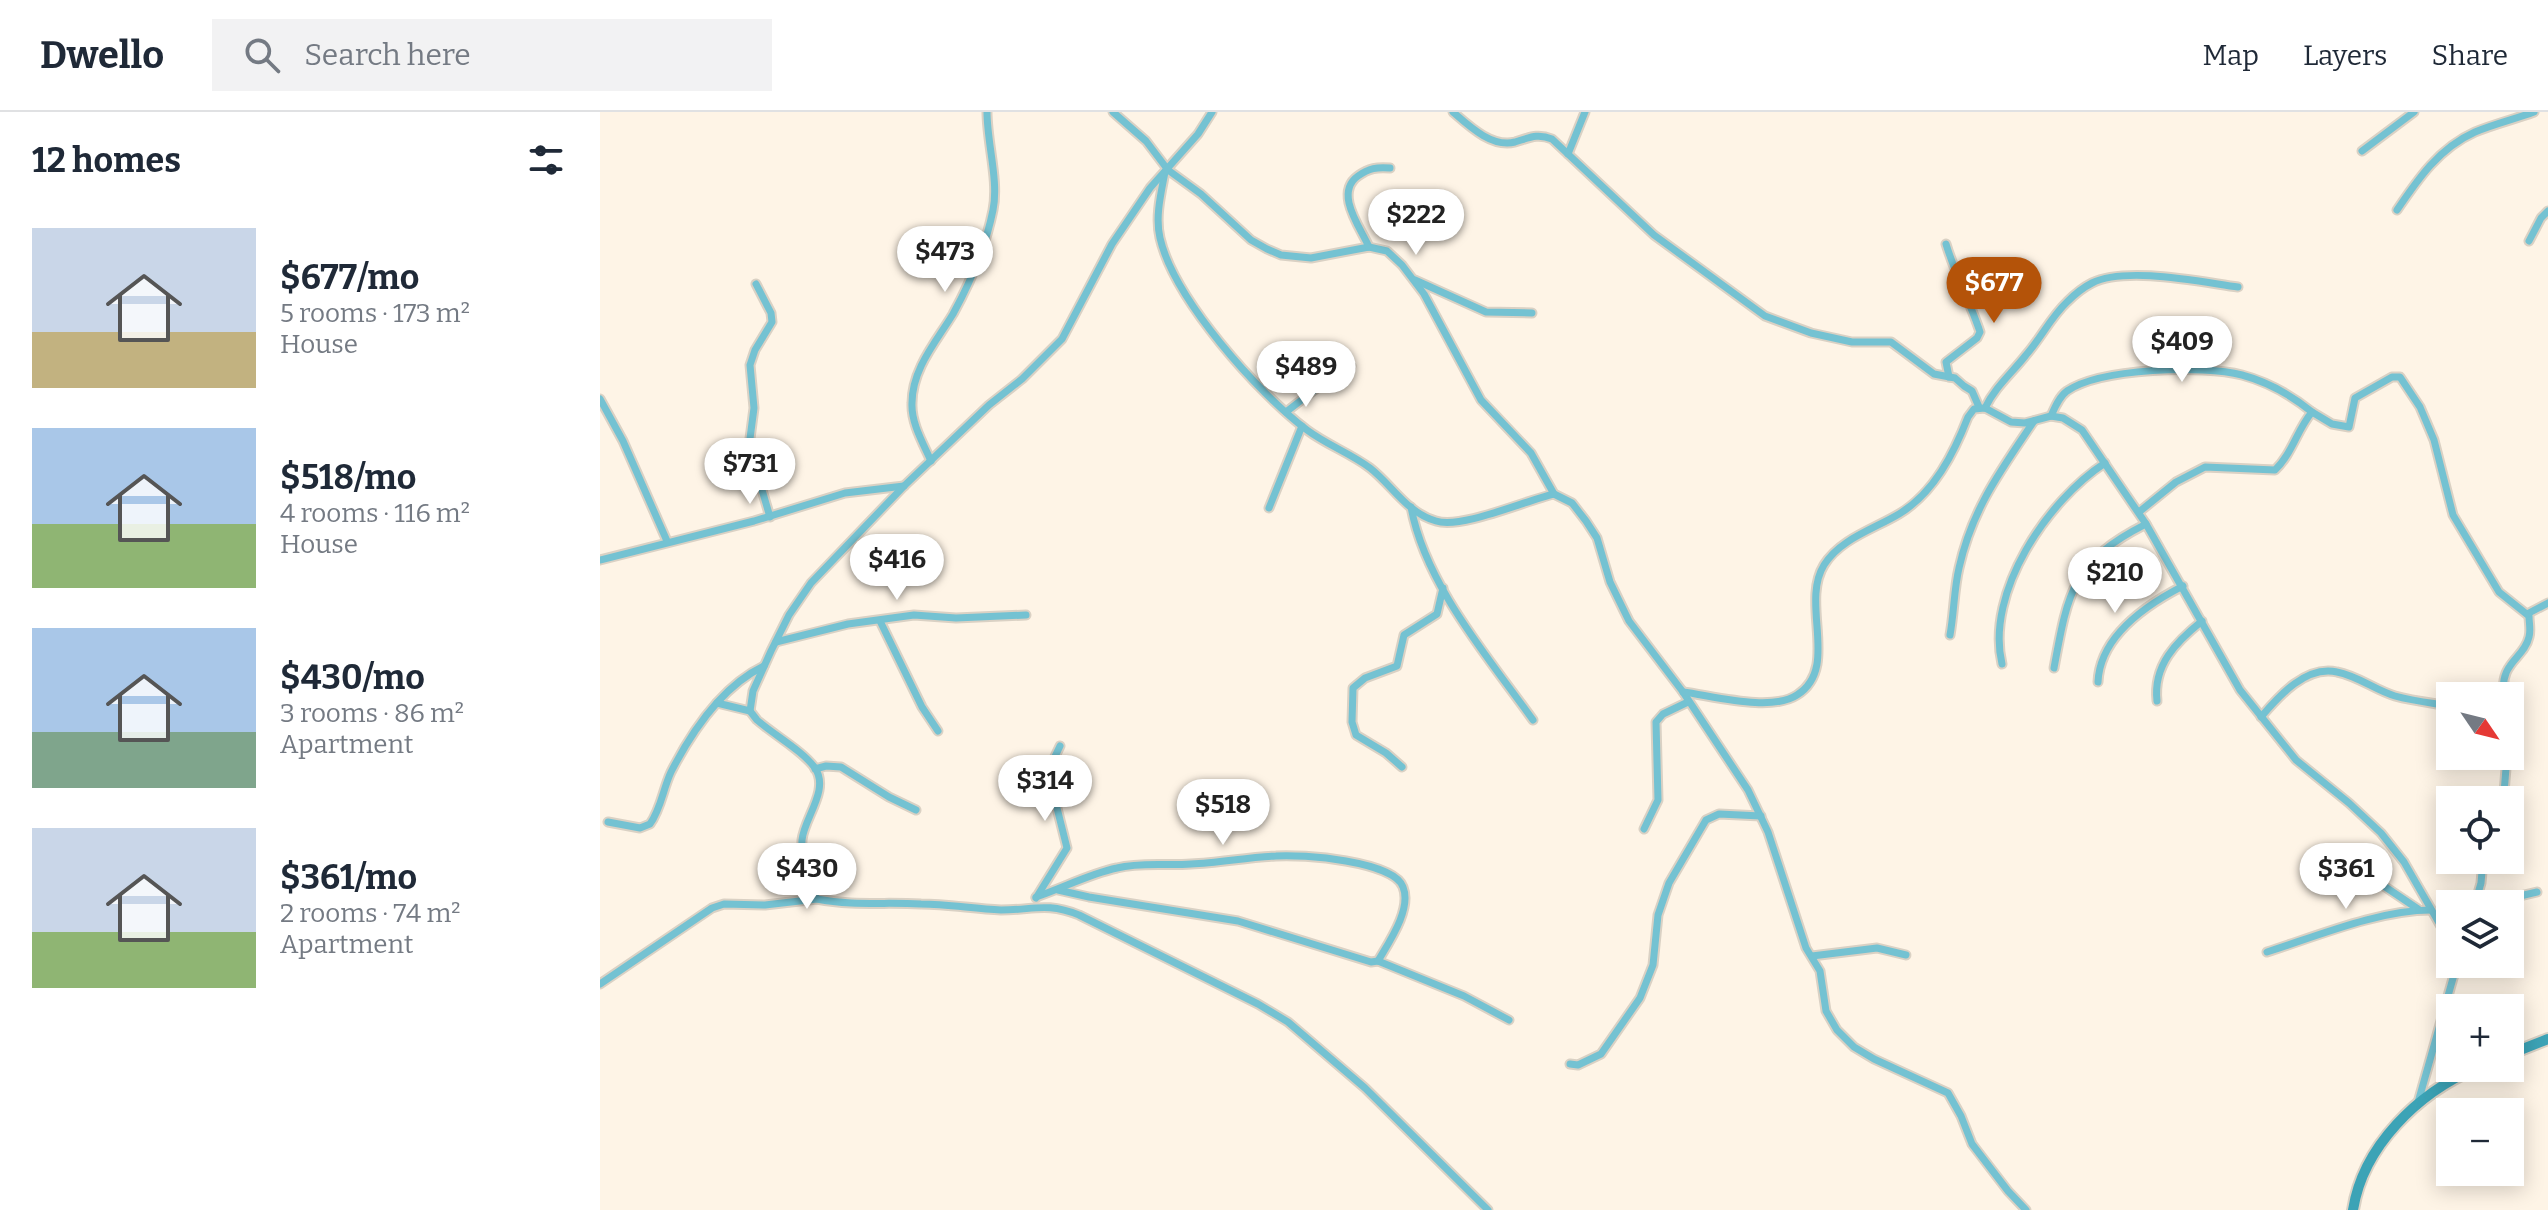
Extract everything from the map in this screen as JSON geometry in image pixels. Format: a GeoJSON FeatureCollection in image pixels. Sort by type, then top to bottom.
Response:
{"type":"FeatureCollection","features":[{"type":"Feature","properties":{"kind":"street"},"geometry":{"type":"LineString","coordinates":[[931,461],[914,422],[913,390],[922,363],[954,312],[970,278],[993,211],[995,194],[987,137],[987,112]]}},
{"type":"Feature","properties":{"kind":"street"},"geometry":{"type":"LineString","coordinates":[[1113,112],[1146,141],[1166,171],[1201,194],[1251,240],[1281,255],[1311,258],[1369,247],[1387,251],[1413,279],[1481,400],[1531,453],[1554,494],[1572,503],[1586,521],[1597,538],[1610,582],[1629,621],[1683,692],[1748,790],[1761,816],[1806,948],[1820,971],[1826,1011],[1837,1030],[1854,1047],[1874,1059],[1948,1093],[1972,1144],[2026,1210]]}},
{"type":"Feature","properties":{"kind":"street"},"geometry":{"type":"LineString","coordinates":[[750,711],[753,691],[775,642],[789,615],[825,565],[904,486],[1062,339],[1112,244],[1166,171],[1207,123],[1212,112]]}},
{"type":"Feature","properties":{"kind":"street"},"geometry":{"type":"LineString","coordinates":[[1453,112],[1498,142],[1512,143],[1528,137],[1545,136],[1560,145],[1654,235],[1765,316],[1787,326],[1852,342],[1891,342],[1934,374],[1949,377],[1972,391],[1982,408],[2011,422],[2034,421],[2051,416],[2071,421],[2082,430],[2139,512],[2240,690],[2296,760],[2381,833],[2404,862],[2436,918]]}},
{"type":"Feature","properties":{"kind":"street"},"geometry":{"type":"LineString","coordinates":[[1568,154],[1585,112]]}},
{"type":"Feature","properties":{"kind":"street"},"geometry":{"type":"LineString","coordinates":[[2362,151],[2414,112]]}},
{"type":"Feature","properties":{"kind":"street"},"geometry":{"type":"LineString","coordinates":[[2397,210],[2423,172],[2447,149],[2474,132],[2534,112]]}},
{"type":"Feature","properties":{"kind":"street"},"geometry":{"type":"LineString","coordinates":[[1369,247],[1350,205],[1347,189],[1353,179],[1369,169],[1390,168]]}},
{"type":"Feature","properties":{"kind":"street"},"geometry":{"type":"LineString","coordinates":[[1166,171],[1159,208],[1160,237],[1177,284],[1200,317],[1302,426],[1332,447],[1368,466],[1426,517],[1450,524],[1554,494]]}},
{"type":"Feature","properties":{"kind":"street"},"geometry":{"type":"LineString","coordinates":[[2529,241],[2548,211]]}},
{"type":"Feature","properties":{"kind":"street"},"geometry":{"type":"LineString","coordinates":[[1946,244],[1956,277],[1963,287],[1980,332],[1977,338],[1946,362],[1949,377]]}},
{"type":"Feature","properties":{"kind":"street"},"geometry":{"type":"LineString","coordinates":[[1683,692],[1772,703],[1785,701],[1810,684],[1817,672],[1816,588],[1822,567],[1854,538],[1917,501],[1934,483],[1968,417],[1982,408],[2053,317],[2091,283],[2126,276],[2238,287]]}},
{"type":"Feature","properties":{"kind":"street"},"geometry":{"type":"LineString","coordinates":[[1413,279],[1486,312],[1532,313]]}},
{"type":"Feature","properties":{"kind":"street"},"geometry":{"type":"LineString","coordinates":[[756,284],[771,313],[772,322],[750,365],[754,408],[749,446],[770,517]]}},
{"type":"Feature","properties":{"kind":"street"},"geometry":{"type":"LineString","coordinates":[[1286,412],[1351,366]]}},
{"type":"Feature","properties":{"kind":"street"},"geometry":{"type":"LineString","coordinates":[[2051,416],[2065,392],[2079,385],[2107,377],[2183,368],[2244,376],[2278,389],[2332,424],[2349,427],[2355,398],[2392,377],[2400,377],[2420,407],[2434,440],[2453,515],[2499,592],[2527,614],[2529,638],[2507,670],[2505,682]]}},
{"type":"Feature","properties":{"kind":"street"},"geometry":{"type":"LineString","coordinates":[[600,399],[623,441],[667,541]]}},
{"type":"Feature","properties":{"kind":"street"},"geometry":{"type":"LineString","coordinates":[[2139,512],[2176,482],[2205,467],[2275,470],[2286,458],[2301,426],[2312,412]]}},
{"type":"Feature","properties":{"kind":"street"},"geometry":{"type":"LineString","coordinates":[[1950,635],[1958,570],[1974,517],[1995,476],[2034,421]]}},
{"type":"Feature","properties":{"kind":"street"},"geometry":{"type":"LineString","coordinates":[[1269,508],[1302,426]]}},
{"type":"Feature","properties":{"kind":"street"},"geometry":{"type":"LineString","coordinates":[[2002,664],[2004,607],[2019,561],[2072,488],[2105,463]]}},
{"type":"Feature","properties":{"kind":"street"},"geometry":{"type":"LineString","coordinates":[[600,560],[770,517],[845,493],[904,486]]}},
{"type":"Feature","properties":{"kind":"street"},"geometry":{"type":"LineString","coordinates":[[1411,507],[1420,544],[1443,588],[1533,720]]}},
{"type":"Feature","properties":{"kind":"street"},"geometry":{"type":"LineString","coordinates":[[2054,668],[2065,610],[2083,570],[2100,551],[2146,524]]}},
{"type":"Feature","properties":{"kind":"street"},"geometry":{"type":"LineString","coordinates":[[2098,682],[2098,669],[2113,639],[2158,598],[2183,586]]}},
{"type":"Feature","properties":{"kind":"street"},"geometry":{"type":"LineString","coordinates":[[1402,767],[1356,735],[1352,722],[1353,688],[1365,678],[1397,666],[1404,635],[1437,614],[1443,588]]}},
{"type":"Feature","properties":{"kind":"street"},"geometry":{"type":"LineString","coordinates":[[2527,614],[2548,603]]}},
{"type":"Feature","properties":{"kind":"street"},"geometry":{"type":"LineString","coordinates":[[775,642],[848,624],[914,615],[956,618],[1026,615]]}},
{"type":"Feature","properties":{"kind":"street"},"geometry":{"type":"LineString","coordinates":[[880,621],[922,707],[938,731]]}},
{"type":"Feature","properties":{"kind":"street"},"geometry":{"type":"LineString","coordinates":[[2157,701],[2156,680],[2164,661],[2202,621]]}},
{"type":"Feature","properties":{"kind":"street"},"geometry":{"type":"LineString","coordinates":[[608,822],[640,828],[650,824],[672,771],[717,703],[740,679],[764,666]]}},
{"type":"Feature","properties":{"kind":"street"},"geometry":{"type":"LineString","coordinates":[[2261,717],[2278,697],[2314,672],[2324,671],[2336,671],[2395,696],[2436,703]]}},
{"type":"Feature","properties":{"kind":"street"},"geometry":{"type":"LineString","coordinates":[[1644,829],[1658,800],[1656,722],[1663,714],[1688,702]]}},
{"type":"Feature","properties":{"kind":"street"},"geometry":{"type":"LineString","coordinates":[[717,703],[750,711],[815,769],[819,783],[815,803],[802,835],[802,851],[807,879],[817,899]]}},
{"type":"Feature","properties":{"kind":"street"},"geometry":{"type":"LineString","coordinates":[[1032,907],[1067,848],[1049,776],[1060,746]]}},
{"type":"Feature","properties":{"kind":"street"},"geometry":{"type":"LineString","coordinates":[[815,769],[841,767],[916,810]]}},
{"type":"Feature","properties":{"kind":"street"},"geometry":{"type":"LineString","coordinates":[[1570,1064],[1578,1065],[1601,1054],[1640,998],[1653,965],[1658,915],[1669,883],[1706,820],[1719,814],[1761,816]]}},
{"type":"Feature","properties":{"kind":"street"},"geometry":{"type":"LineString","coordinates":[[1036,897],[1101,872],[1141,865],[1209,863],[1278,855],[1378,868],[1397,877],[1405,896],[1397,923],[1378,961]]}},
{"type":"Feature","properties":{"kind":"street"},"geometry":{"type":"LineString","coordinates":[[2333,862],[2378,882],[2420,910]]}},
{"type":"Feature","properties":{"kind":"street"},"geometry":{"type":"LineString","coordinates":[[1058,890],[1215,916],[1371,962],[1378,961],[1464,996],[1509,1020]]}},
{"type":"Feature","properties":{"kind":"street"},"geometry":{"type":"LineString","coordinates":[[2524,895],[2537,892]]}},
{"type":"Feature","properties":{"kind":"street"},"geometry":{"type":"LineString","coordinates":[[600,984],[712,908],[724,904],[765,905],[817,899],[844,905],[901,903],[1004,910],[1058,907],[1258,1004],[1288,1022],[1365,1088],[1488,1210]]}},
{"type":"Feature","properties":{"kind":"street"},"geometry":{"type":"LineString","coordinates":[[2267,952],[2382,916],[2406,910],[2431,910]]}},
{"type":"Feature","properties":{"kind":"street"},"geometry":{"type":"LineString","coordinates":[[1812,956],[1877,948],[1906,955]]}},
{"type":"Feature","properties":{"kind":"street"},"geometry":{"type":"LineString","coordinates":[[2416,1108],[2453,978]]}},
{"type":"Feature","properties":{"kind":"street"},"geometry":{"type":"LineString","coordinates":[[2524,1048],[2548,1039]]}},
{"type":"Feature","properties":{"kind":"street"},"geometry":{"type":"LineString","coordinates":[[2353,1210],[2360,1178],[2390,1131],[2451,1082]]}}]}
